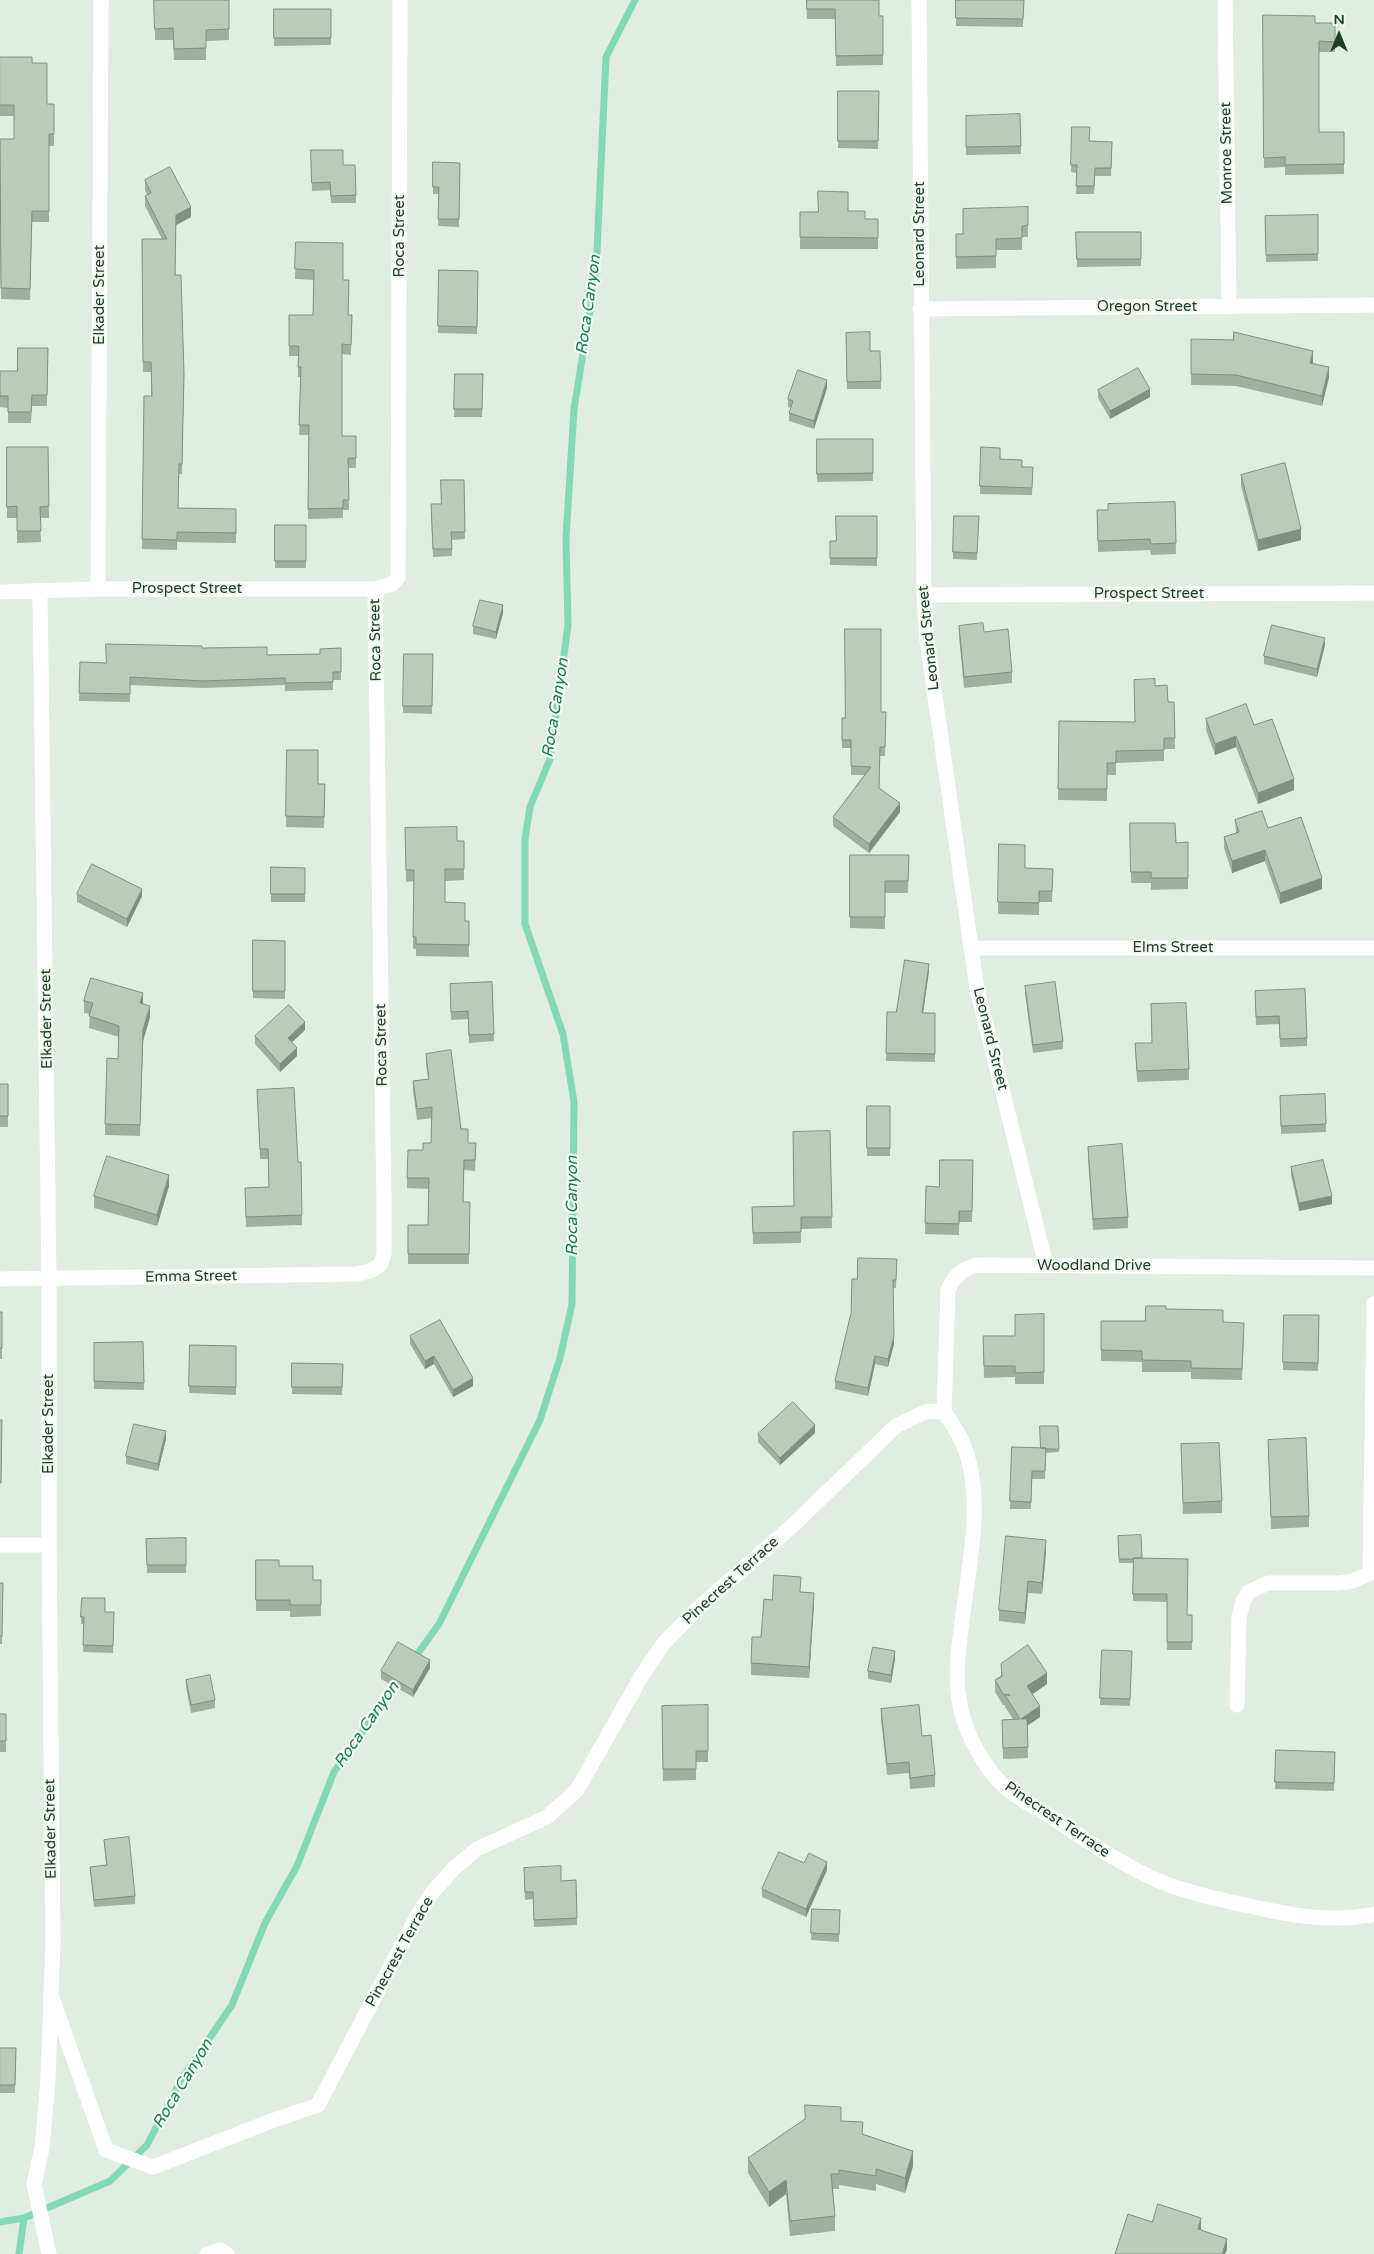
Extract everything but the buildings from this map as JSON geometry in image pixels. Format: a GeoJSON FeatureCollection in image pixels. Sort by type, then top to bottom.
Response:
{"type":"FeatureCollection","features":[{"type":"Feature","properties":{"kind":"street","name":"Elkader Street"},"geometry":{"type":"LineString","coordinates":[[98,589],[101,0]]}},
{"type":"Feature","properties":{"kind":"street","name":"Roca Street"},"geometry":{"type":"LineString","coordinates":[[380,1265],[384,1254],[384,1206],[375,589],[392,584],[398,578],[399,571],[400,0]]}},
{"type":"Feature","properties":{"kind":"street","name":"Leonard Street"},"geometry":{"type":"LineString","coordinates":[[918,0],[924,595],[927,640],[977,989],[1046,1266]]}},
{"type":"Feature","properties":{"kind":"street","name":"Monroe Street"},"geometry":{"type":"LineString","coordinates":[[1225,0],[1229,307]]}},
{"type":"Feature","properties":{"kind":"street","name":"Oregon Street"},"geometry":{"type":"LineString","coordinates":[[920,309],[1374,305]]}},
{"type":"Feature","properties":{"kind":"street","name":"Prospect Street"},"geometry":{"type":"LineString","coordinates":[[0,592],[98,589],[375,589]]}},
{"type":"Feature","properties":{"kind":"street","name":"Elkader Street"},"geometry":{"type":"LineString","coordinates":[[40,591],[49,1279],[49,1545],[53,1942],[42,2148],[34,2184],[49,2254]]}},
{"type":"Feature","properties":{"kind":"street","name":"Prospect Street"},"geometry":{"type":"LineString","coordinates":[[924,595],[1374,593]]}},
{"type":"Feature","properties":{"kind":"street","name":"Elms Street"},"geometry":{"type":"LineString","coordinates":[[971,948],[1374,948]]}},
{"type":"Feature","properties":{"kind":"street","name":"Emma Street"},"geometry":{"type":"LineString","coordinates":[[0,1279],[357,1274],[370,1271],[380,1265]]}},
{"type":"Feature","properties":{"kind":"street","name":"Woodland Drive"},"geometry":{"type":"LineString","coordinates":[[944,1412],[948,1290],[952,1279],[962,1270],[976,1265],[1374,1268]]}},
{"type":"Feature","properties":{"kind":"street"},"geometry":{"type":"LineString","coordinates":[[1237,1705],[1239,1618],[1243,1601],[1248,1592],[1268,1583],[1337,1583],[1352,1581],[1372,1574],[1374,1304]]}},
{"type":"Feature","properties":{"kind":"street","name":"Pinecrest Terrace"},"geometry":{"type":"LineString","coordinates":[[51,1995],[106,2150],[154,2167],[274,2120],[318,2106],[416,1918],[431,1894],[454,1868],[477,1849],[547,1817],[577,1790],[641,1677],[664,1643],[791,1527],[896,1426],[928,1411],[944,1412],[954,1426],[968,1456],[974,1480],[974,1525],[957,1661],[959,1699],[964,1723],[974,1744],[999,1781],[1117,1860],[1151,1877],[1206,1896],[1302,1917],[1355,1918],[1374,1914]]}},
{"type":"Feature","properties":{"kind":"street"},"geometry":{"type":"LineString","coordinates":[[0,1545],[49,1545]]}},
{"type":"Feature","properties":{"kind":"street"},"geometry":{"type":"LineString","coordinates":[[207,2254],[220,2250],[227,2254]]}},
{"type":"Feature","properties":{"kind":"waterway","name":"Roca Canyon"},"geometry":{"type":"LineString","coordinates":[[413,1660],[439,1624],[540,1420],[560,1358],[572,1304],[574,1102],[563,1034],[525,924],[525,839],[530,807],[550,759],[568,625],[566,537],[574,409],[596,273],[606,57],[635,0]]}},
{"type":"Feature","properties":{"kind":"waterway","name":"Roca Canyon"},"geometry":{"type":"LineString","coordinates":[[19,2254],[24,2218],[110,2181],[147,2145],[181,2080],[232,2005],[265,1923],[297,1866],[334,1772],[400,1679]]}},
{"type":"Feature","properties":{"kind":"waterway"},"geometry":{"type":"LineString","coordinates":[[0,2222],[24,2218]]}}]}
